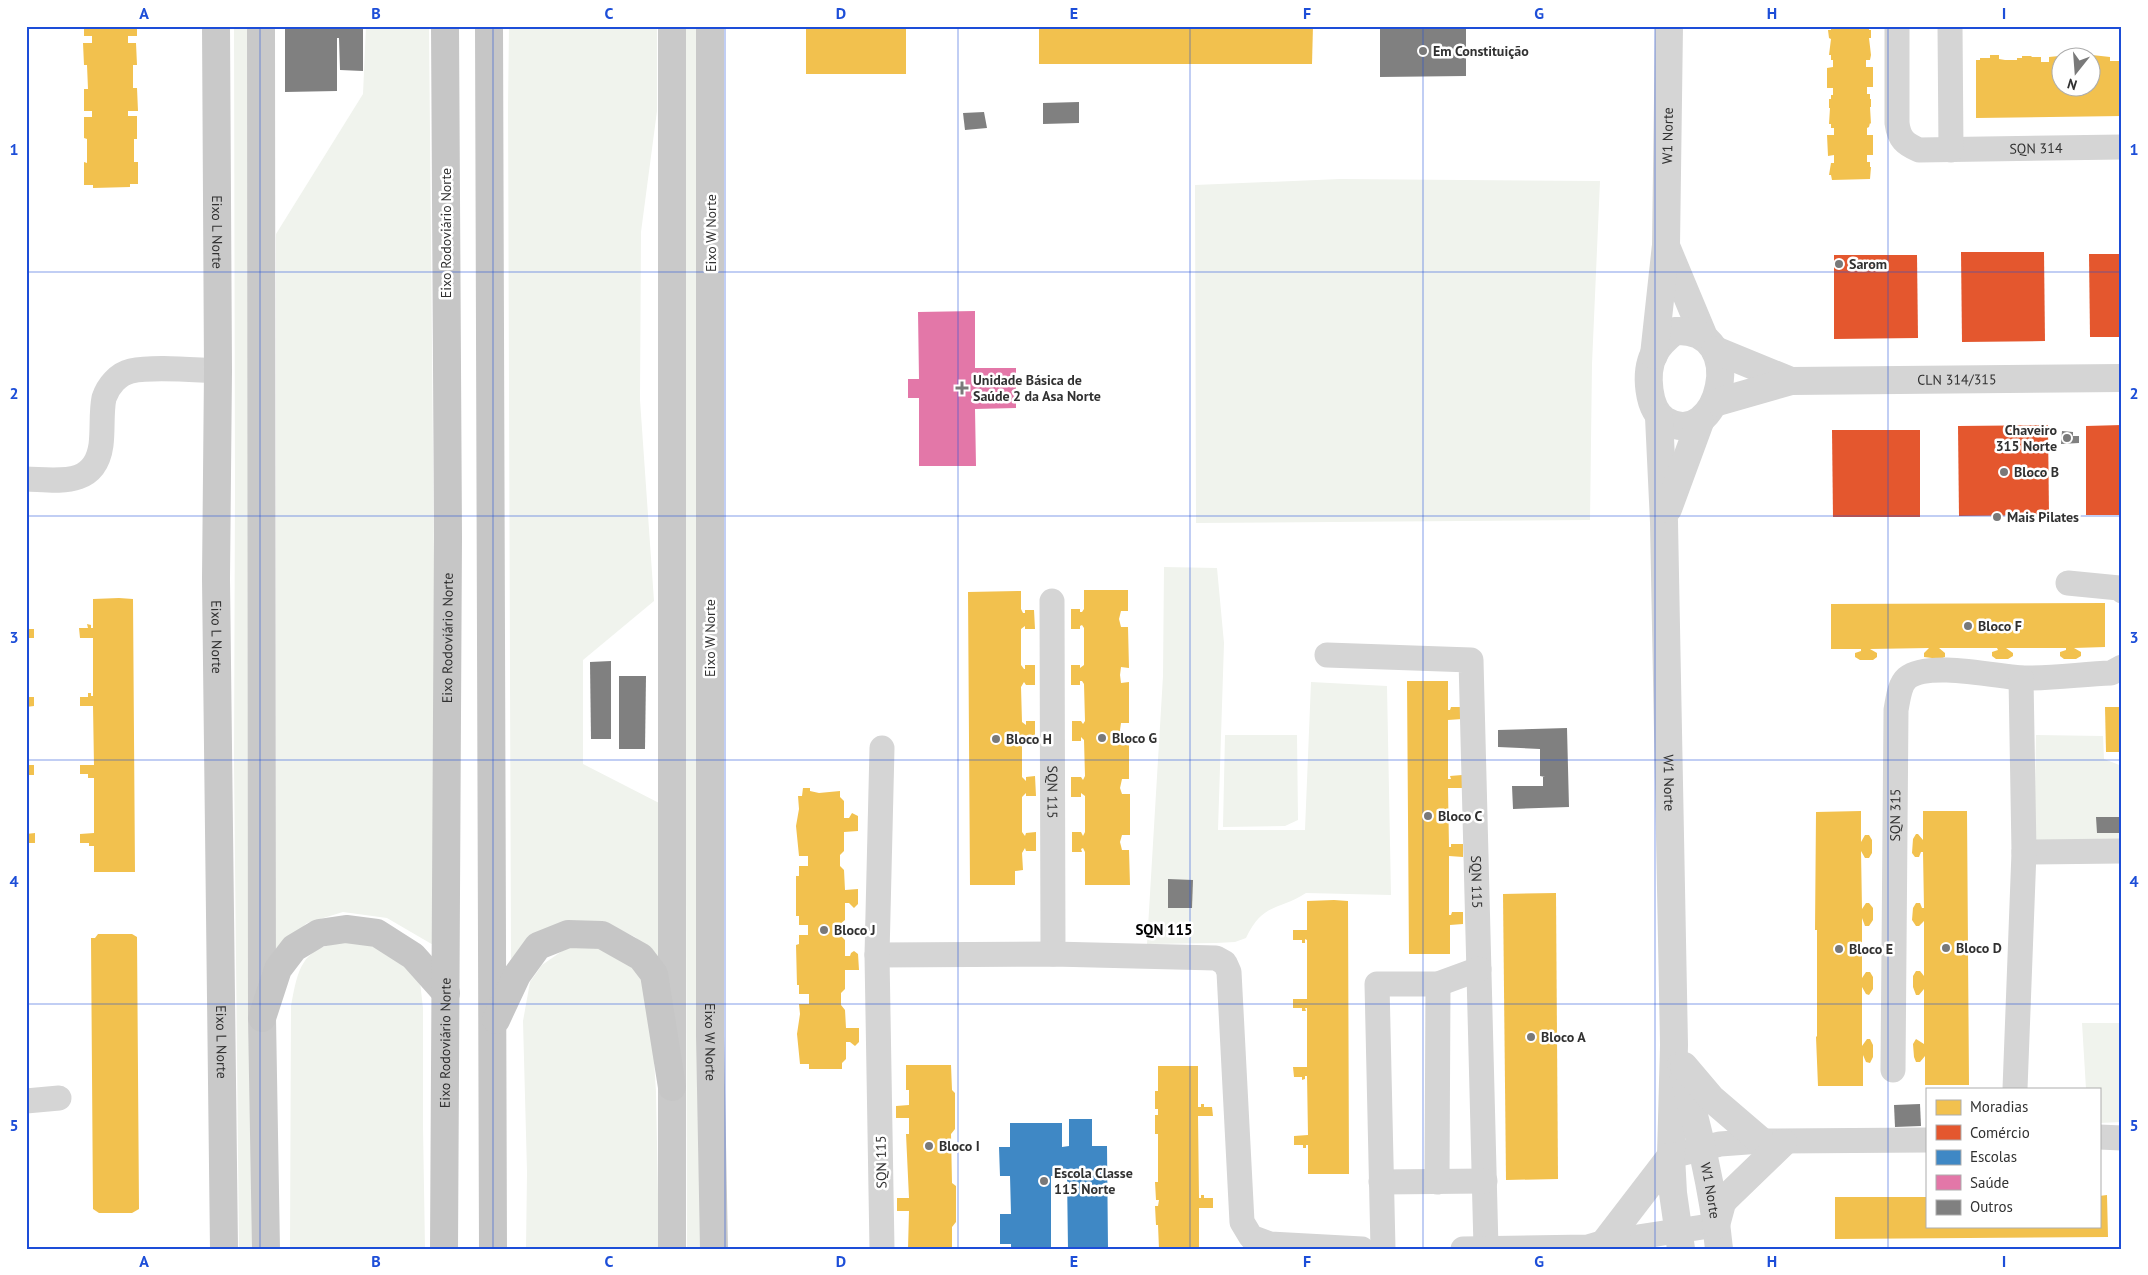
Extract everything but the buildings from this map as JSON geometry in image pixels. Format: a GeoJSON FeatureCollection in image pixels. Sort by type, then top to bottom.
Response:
{"type":"FeatureCollection","features":[{"type":"Feature","properties":{"kind":"highway","name":"Eixo Rodoviário Norte"},"geometry":{"type":"LineString","coordinates":[[444,1249],[448,537],[446,26]]}},
{"type":"Feature","properties":{"kind":"highway"},"geometry":{"type":"LineString","coordinates":[[490,26],[493,1249]]}},
{"type":"Feature","properties":{"kind":"highway"},"geometry":{"type":"LineString","coordinates":[[262,1018],[278,969],[294,948],[319,933],[346,929],[377,934],[413,956],[446,993]]}},
{"type":"Feature","properties":{"kind":"highway"},"geometry":{"type":"LineString","coordinates":[[492,1029],[517,975],[538,946],[568,934],[602,935],[641,957],[654,974],[672,1087]]}},
{"type":"Feature","properties":{"kind":"main road","name":"Eixo L Norte"},"geometry":{"type":"LineString","coordinates":[[216,26],[218,371],[216,579],[224,1249]]}},
{"type":"Feature","properties":{"kind":"main road"},"geometry":{"type":"LineString","coordinates":[[261,26],[262,1018],[266,1249]]}},
{"type":"Feature","properties":{"kind":"main road"},"geometry":{"type":"LineString","coordinates":[[672,26],[672,1249]]}},
{"type":"Feature","properties":{"kind":"main road","name":"Eixo W Norte"},"geometry":{"type":"LineString","coordinates":[[710,26],[710,1036],[714,1249]]}},
{"type":"Feature","properties":{"kind":"street","name":"W1 Norte"},"geometry":{"type":"LineString","coordinates":[[1654,355],[1666,245],[1668,26]]}},
{"type":"Feature","properties":{"kind":"street","name":"SQN 314"},"geometry":{"type":"LineString","coordinates":[[1897,26],[1897,123],[1901,138],[1906,144],[1919,150],[2122,148]]}},
{"type":"Feature","properties":{"kind":"street"},"geometry":{"type":"LineString","coordinates":[[1950,26],[1951,150]]}},
{"type":"Feature","properties":{"kind":"street","name":"W1 Norte"},"geometry":{"type":"LineString","coordinates":[[1666,245],[1710,343]]}},
{"type":"Feature","properties":{"kind":"street"},"geometry":{"type":"LineString","coordinates":[[1675,331],[1693,332],[1710,343],[1720,363],[1721,377],[1707,412],[1690,426],[1674,426],[1659,416],[1653,404],[1649,380],[1654,355],[1664,339],[1675,331]]}},
{"type":"Feature","properties":{"kind":"street","name":"CLN 314/315"},"geometry":{"type":"LineString","coordinates":[[1710,343],[1792,381]]}},
{"type":"Feature","properties":{"kind":"street"},"geometry":{"type":"LineString","coordinates":[[26,479],[75,479],[85,474],[93,466],[101,445],[104,398],[107,390],[120,376],[130,372],[145,370],[218,371]]}},
{"type":"Feature","properties":{"kind":"street","name":"CLN 314/315"},"geometry":{"type":"LineString","coordinates":[[1707,412],[1792,381],[2122,378]]}},
{"type":"Feature","properties":{"kind":"street","name":"W1 Norte"},"geometry":{"type":"LineString","coordinates":[[1664,522],[1707,412]]}},
{"type":"Feature","properties":{"kind":"street","name":"W1 Norte"},"geometry":{"type":"LineString","coordinates":[[1659,416],[1664,522],[1677,1054],[1671,1156],[1680,1240]]}},
{"type":"Feature","properties":{"kind":"street"},"geometry":{"type":"LineString","coordinates":[[2068,583],[2119,588],[2122,591]]}},
{"type":"Feature","properties":{"kind":"street","name":"SQN 115"},"geometry":{"type":"LineString","coordinates":[[1052,601],[1053,954]]}},
{"type":"Feature","properties":{"kind":"street","name":"SQN 115"},"geometry":{"type":"LineString","coordinates":[[1327,655],[1471,660],[1486,1248]]}},
{"type":"Feature","properties":{"kind":"street","name":"SQN 315"},"geometry":{"type":"LineString","coordinates":[[1893,1070],[1896,710],[1903,683],[1908,677],[1931,671],[1952,670],[2021,678],[2112,673],[2122,667]]}},
{"type":"Feature","properties":{"kind":"street"},"geometry":{"type":"LineString","coordinates":[[2015,1088],[2024,852],[2021,678]]}},
{"type":"Feature","properties":{"kind":"street","name":"SQN 115"},"geometry":{"type":"LineString","coordinates":[[882,748],[877,955],[882,1249]]}},
{"type":"Feature","properties":{"kind":"street"},"geometry":{"type":"LineString","coordinates":[[2024,852],[2122,851]]}},
{"type":"Feature","properties":{"kind":"street"},"geometry":{"type":"LineString","coordinates":[[877,955],[1053,954],[1216,958],[1225,963],[1229,972],[1242,1222],[1251,1237],[1270,1244],[1362,1249]]}},
{"type":"Feature","properties":{"kind":"street"},"geometry":{"type":"LineString","coordinates":[[1383,1249],[1377,984],[1438,984],[1479,969]]}},
{"type":"Feature","properties":{"kind":"street"},"geometry":{"type":"LineString","coordinates":[[1437,1182],[1438,984]]}},
{"type":"Feature","properties":{"kind":"street"},"geometry":{"type":"LineString","coordinates":[[1677,1054],[1712,1099],[1772,1142]]}},
{"type":"Feature","properties":{"kind":"street","name":"W1 Norte"},"geometry":{"type":"LineString","coordinates":[[1677,1054],[1702,1148],[1717,1237]]}},
{"type":"Feature","properties":{"kind":"street"},"geometry":{"type":"LineString","coordinates":[[26,1101],[59,1098]]}},
{"type":"Feature","properties":{"kind":"street"},"geometry":{"type":"LineString","coordinates":[[2100,1138],[2122,1138]]}},
{"type":"Feature","properties":{"kind":"street"},"geometry":{"type":"LineString","coordinates":[[1616,1245],[1671,1156],[1720,1144],[1926,1140]]}},
{"type":"Feature","properties":{"kind":"street"},"geometry":{"type":"LineString","coordinates":[[1463,1249],[1588,1247],[1717,1237],[1722,1204],[1725,1198],[1772,1142]]}},
{"type":"Feature","properties":{"kind":"street"},"geometry":{"type":"LineString","coordinates":[[1381,1182],[1485,1181]]}},
{"type":"Feature","properties":{"kind":"shaded area"},"geometry":{"type":"Polygon","coordinates":[[[234,26],[251,26],[258,1249],[239,1249],[234,764],[234,26]]]}},
{"type":"Feature","properties":{"kind":"shaded area"},"geometry":{"type":"Polygon","coordinates":[[[366,26],[429,26],[436,773],[435,946],[387,918],[343,912],[307,923],[276,951],[276,234],[363,94],[366,26]]]}},
{"type":"Feature","properties":{"kind":"shaded area"},"geometry":{"type":"Polygon","coordinates":[[[509,26],[657,26],[657,111],[641,232],[640,400],[654,601],[583,660],[583,764],[663,805],[661,959],[635,937],[602,921],[560,923],[511,959],[509,26]]]}},
{"type":"Feature","properties":{"kind":"shaded area"},"geometry":{"type":"Polygon","coordinates":[[[684,26],[699,26],[704,1249],[687,1249],[684,26]]]}},
{"type":"Feature","properties":{"kind":"shaded area"},"geometry":{"type":"Polygon","coordinates":[[[1340,179],[1600,181],[1592,364],[1590,520],[1196,523],[1195,185],[1340,179]]]}},
{"type":"Feature","properties":{"kind":"shaded area"},"geometry":{"type":"Polygon","coordinates":[[[1164,567],[1217,568],[1224,643],[1218,830],[1305,830],[1311,682],[1387,686],[1391,895],[1306,893],[1265,913],[1252,926],[1246,938],[1235,942],[1147,944],[1163,676],[1164,567]]]}},
{"type":"Feature","properties":{"kind":"shaded area"},"geometry":{"type":"Polygon","coordinates":[[[1225,735],[1297,735],[1298,820],[1285,826],[1223,827],[1225,735]]]}},
{"type":"Feature","properties":{"kind":"shaded area"},"geometry":{"type":"Polygon","coordinates":[[[2036,735],[2103,736],[2104,759],[2122,766],[2122,846],[2034,845],[2036,735]]]}},
{"type":"Feature","properties":{"kind":"shaded area"},"geometry":{"type":"Polygon","coordinates":[[[343,942],[373,942],[419,973],[423,1008],[425,1249],[290,1249],[291,1006],[296,981],[304,962],[318,949],[343,942]]]}},
{"type":"Feature","properties":{"kind":"shaded area"},"geometry":{"type":"Polygon","coordinates":[[[585,944],[611,952],[636,967],[650,994],[656,1092],[659,1249],[526,1249],[527,1172],[523,1021],[530,982],[542,965],[565,949],[585,944]]]}},
{"type":"Feature","properties":{"kind":"shaded area"},"geometry":{"type":"Polygon","coordinates":[[[2082,1023],[2122,1023],[2122,1122],[2100,1123],[2100,1088],[2086,1088],[2082,1023]]]}},
{"type":"Feature","properties":{"kind":"place","name":"Em Constituição"},"geometry":{"type":"Point","coordinates":[1423,51]}},
{"type":"Feature","properties":{"kind":"place","name":"Sarom"},"geometry":{"type":"Point","coordinates":[1839,264]}},
{"type":"Feature","properties":{"kind":"place","name":"Unidade Básica de Saúde 2 da Asa Norte"},"geometry":{"type":"Point","coordinates":[962,388]}},
{"type":"Feature","properties":{"kind":"place","name":"Chaveiro 315 Norte"},"geometry":{"type":"Point","coordinates":[2067,438]}},
{"type":"Feature","properties":{"kind":"place","name":"Bloco B"},"geometry":{"type":"Point","coordinates":[2004,472]}},
{"type":"Feature","properties":{"kind":"place","name":"Mais Pilates"},"geometry":{"type":"Point","coordinates":[1997,517]}},
{"type":"Feature","properties":{"kind":"place","name":"Bloco F"},"geometry":{"type":"Point","coordinates":[1968,626]}},
{"type":"Feature","properties":{"kind":"place","name":"Bloco G"},"geometry":{"type":"Point","coordinates":[1102,738]}},
{"type":"Feature","properties":{"kind":"place","name":"Bloco H"},"geometry":{"type":"Point","coordinates":[996,739]}},
{"type":"Feature","properties":{"kind":"place","name":"Bloco C"},"geometry":{"type":"Point","coordinates":[1428,816]}},
{"type":"Feature","properties":{"kind":"place","name":"Bloco J"},"geometry":{"type":"Point","coordinates":[824,930]}},
{"type":"Feature","properties":{"kind":"place","name":"Bloco D"},"geometry":{"type":"Point","coordinates":[1946,948]}},
{"type":"Feature","properties":{"kind":"place","name":"Bloco E"},"geometry":{"type":"Point","coordinates":[1839,949]}},
{"type":"Feature","properties":{"kind":"place","name":"Bloco A"},"geometry":{"type":"Point","coordinates":[1531,1037]}},
{"type":"Feature","properties":{"kind":"place","name":"Bloco I"},"geometry":{"type":"Point","coordinates":[929,1146]}},
{"type":"Feature","properties":{"kind":"place","name":"Escola Classe 115 Norte"},"geometry":{"type":"Point","coordinates":[1044,1181]}},
{"type":"Feature","properties":{"kind":"district","name":"SQN 115"},"geometry":{"type":"Point","coordinates":[1164,929]}}]}
